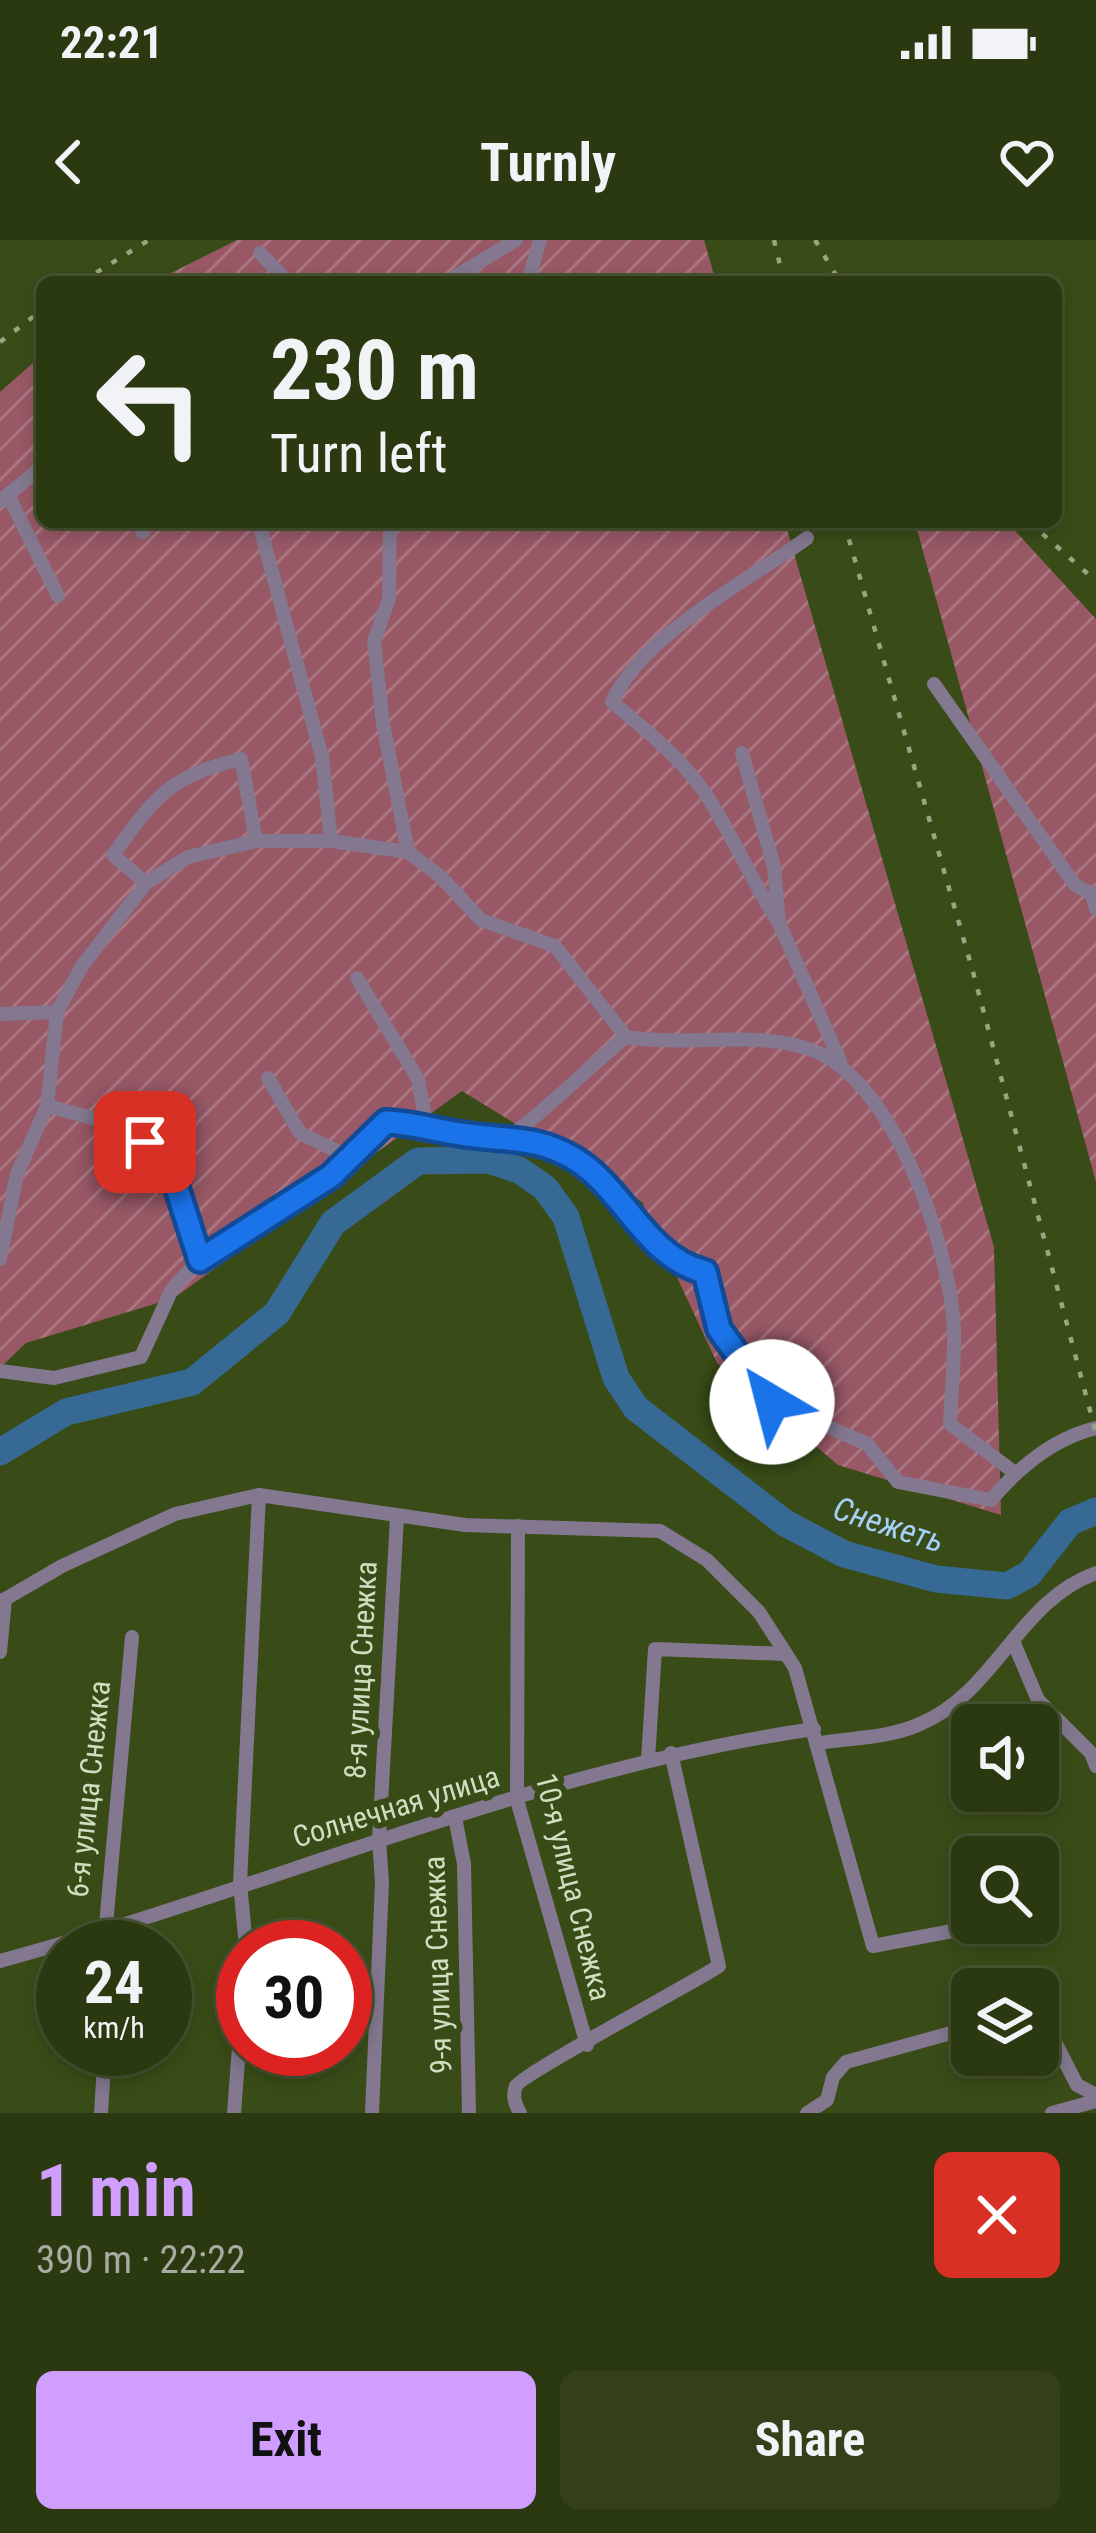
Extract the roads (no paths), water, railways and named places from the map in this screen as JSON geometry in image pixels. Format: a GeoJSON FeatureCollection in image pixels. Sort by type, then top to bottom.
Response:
{"type":"FeatureCollection","features":[{"type":"Feature","properties":{"kind":"street"},"geometry":{"type":"LineString","coordinates":[[456,276],[516,240]]}},
{"type":"Feature","properties":{"kind":"street"},"geometry":{"type":"LineString","coordinates":[[530,276],[540,240]]}},
{"type":"Feature","properties":{"kind":"street"},"geometry":{"type":"LineString","coordinates":[[260,253],[281,276]]}},
{"type":"Feature","properties":{"kind":"street"},"geometry":{"type":"LineString","coordinates":[[36,472],[4,498],[58,596]]}},
{"type":"Feature","properties":{"kind":"street"},"geometry":{"type":"LineString","coordinates":[[393,528],[389,599],[374,641],[383,724],[408,852]]}},
{"type":"Feature","properties":{"kind":"street"},"geometry":{"type":"LineString","coordinates":[[261,531],[322,757],[331,841]]}},
{"type":"Feature","properties":{"kind":"street"},"geometry":{"type":"LineString","coordinates":[[807,538],[651,644],[626,672],[613,702],[674,755],[707,796],[779,923],[840,1061],[892,1130],[938,1242],[954,1329],[950,1424],[1015,1473]]}},
{"type":"Feature","properties":{"kind":"street"},"geometry":{"type":"LineString","coordinates":[[934,684],[1075,885],[1095,897]]}},
{"type":"Feature","properties":{"kind":"street"},"geometry":{"type":"LineString","coordinates":[[742,753],[774,868],[779,923]]}},
{"type":"Feature","properties":{"kind":"street"},"geometry":{"type":"LineString","coordinates":[[146,883],[113,854],[161,790],[189,772],[241,759],[256,842]]}},
{"type":"Feature","properties":{"kind":"street"},"geometry":{"type":"LineString","coordinates":[[0,1259],[17,1174],[47,1106],[57,1012],[82,966],[146,883],[188,857],[256,842],[331,841],[408,852],[440,876],[481,920],[555,946],[626,1037],[675,1045],[767,1040],[840,1061]]}},
{"type":"Feature","properties":{"kind":"street"},"geometry":{"type":"LineString","coordinates":[[357,978],[418,1079],[426,1124]]}},
{"type":"Feature","properties":{"kind":"street"},"geometry":{"type":"LineString","coordinates":[[0,1014],[57,1012]]}},
{"type":"Feature","properties":{"kind":"street"},"geometry":{"type":"LineString","coordinates":[[512,1135],[626,1037]]}},
{"type":"Feature","properties":{"kind":"street"},"geometry":{"type":"LineString","coordinates":[[268,1078],[301,1132],[350,1158]]}},
{"type":"Feature","properties":{"kind":"street"},"geometry":{"type":"LineString","coordinates":[[47,1106],[123,1126],[167,1157],[200,1260]]}},
{"type":"Feature","properties":{"kind":"street"},"geometry":{"type":"LineString","coordinates":[[0,1371],[54,1378],[141,1357],[172,1289],[200,1260],[280,1212],[350,1158],[386,1122],[426,1124],[468,1136],[512,1135],[576,1160],[677,1265],[705,1272],[719,1329],[772,1402],[867,1444],[898,1482],[991,1500],[1015,1473],[1072,1433],[1096,1428]]}},
{"type":"Feature","properties":{"kind":"street"},"geometry":{"type":"LineString","coordinates":[[243,1920],[240,1883],[260,1496]]}},
{"type":"Feature","properties":{"kind":"street"},"geometry":{"type":"LineString","coordinates":[[0,1652],[3,1600],[62,1566],[175,1514],[260,1496],[397,1517],[660,1531],[707,1560],[759,1612],[786,1654],[816,1736],[873,1946],[951,1931]]}},
{"type":"Feature","properties":{"kind":"street","name":"8-я улица Снежка"},"geometry":{"type":"LineString","coordinates":[[372,2113],[382,1883],[379,1839],[397,1517]]}},
{"type":"Feature","properties":{"kind":"street","name":"10-я улица Снежка"},"geometry":{"type":"LineString","coordinates":[[518,1526],[517,1800],[586,2044]]}},
{"type":"Feature","properties":{"kind":"street","name":"Солнечная улица"},"geometry":{"type":"LineString","coordinates":[[151,1920],[240,1883],[671,1753],[925,1723],[1013,1641],[1041,1604],[1096,1573]]}},
{"type":"Feature","properties":{"kind":"street","name":"6-я улица Снежка"},"geometry":{"type":"LineString","coordinates":[[105,1920],[132,1637]]}},
{"type":"Feature","properties":{"kind":"street"},"geometry":{"type":"LineString","coordinates":[[1013,1641],[1038,1700],[1091,1754],[1096,1766]]}},
{"type":"Feature","properties":{"kind":"street"},"geometry":{"type":"LineString","coordinates":[[648,1760],[655,1649],[786,1654]]}},
{"type":"Feature","properties":{"kind":"street"},"geometry":{"type":"LineString","coordinates":[[520,2113],[513,2100],[517,2084],[538,2066],[586,2044],[719,1966],[671,1753]]}},
{"type":"Feature","properties":{"kind":"street","name":"9-я улица Снежка"},"geometry":{"type":"LineString","coordinates":[[455,1817],[464,1864],[469,2113]]}},
{"type":"Feature","properties":{"kind":"street","name":"Солнечная улица"},"geometry":{"type":"LineString","coordinates":[[0,1961],[36,1954]]}},
{"type":"Feature","properties":{"kind":"street"},"geometry":{"type":"LineString","coordinates":[[807,2113],[826,2101],[833,2077],[846,2062],[951,2033]]}},
{"type":"Feature","properties":{"kind":"street"},"geometry":{"type":"LineString","coordinates":[[1059,2050],[1077,2085],[1096,2098]]}},
{"type":"Feature","properties":{"kind":"street"},"geometry":{"type":"LineString","coordinates":[[101,2113],[103,2076]]}},
{"type":"Feature","properties":{"kind":"street"},"geometry":{"type":"LineString","coordinates":[[234,2113],[237,2076]]}},
{"type":"Feature","properties":{"kind":"street"},"geometry":{"type":"LineString","coordinates":[[1052,2113],[1096,2098]]}},
{"type":"Feature","properties":{"kind":"waterway","name":"Снежеть"},"geometry":{"type":"LineString","coordinates":[[0,1452],[66,1412],[192,1382],[277,1313],[333,1223],[418,1161],[488,1160],[519,1170],[545,1188],[566,1217],[616,1378],[636,1408],[785,1523],[844,1554],[936,1579],[1007,1586],[1029,1574],[1070,1522],[1096,1511]]}},
{"type":"Feature","properties":{"kind":"railway"},"geometry":{"type":"LineString","coordinates":[[91,276],[149,240]]}},
{"type":"Feature","properties":{"kind":"railway"},"geometry":{"type":"LineString","coordinates":[[774,240],[783,276]]}},
{"type":"Feature","properties":{"kind":"railway"},"geometry":{"type":"LineString","coordinates":[[815,240],[836,276]]}},
{"type":"Feature","properties":{"kind":"railway"},"geometry":{"type":"LineString","coordinates":[[0,342],[36,315]]}},
{"type":"Feature","properties":{"kind":"railway"},"geometry":{"type":"LineString","coordinates":[[846,528],[973,972],[1096,1433]]}},
{"type":"Feature","properties":{"kind":"railway"},"geometry":{"type":"LineString","coordinates":[[1036,528],[1096,581]]}}]}
